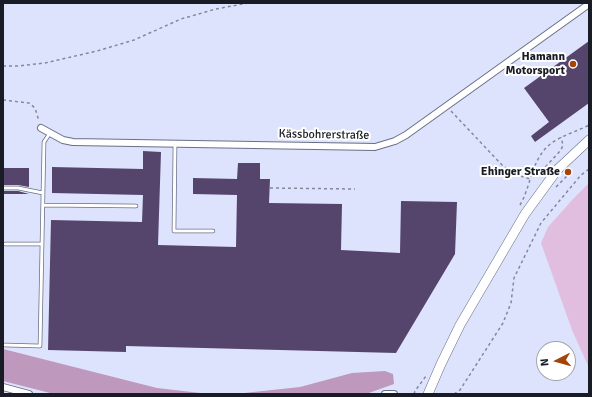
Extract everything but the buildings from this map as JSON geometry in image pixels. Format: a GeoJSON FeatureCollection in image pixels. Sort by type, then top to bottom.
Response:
{"type":"FeatureCollection","features":[{"type":"Feature","properties":{"kind":"main road"},"geometry":{"type":"LineString","coordinates":[[428,394],[460,325],[525,214],[557,170],[589,140]]}},
{"type":"Feature","properties":{"kind":"street","name":"Kässbohrerstraße"},"geometry":{"type":"LineString","coordinates":[[41,128],[62,140],[73,142],[375,147],[395,141],[406,135],[589,4]]}},
{"type":"Feature","properties":{"kind":"street"},"geometry":{"type":"LineString","coordinates":[[3,387],[28,394]]}},
{"type":"Feature","properties":{"kind":"street"},"geometry":{"type":"LineString","coordinates":[[385,394],[394,394]]}},
{"type":"Feature","properties":{"kind":"lane"},"geometry":{"type":"LineString","coordinates":[[5,345],[40,346],[44,142],[50,133]]}},
{"type":"Feature","properties":{"kind":"lane"},"geometry":{"type":"LineString","coordinates":[[175,144],[174,231],[213,231]]}},
{"type":"Feature","properties":{"kind":"lane"},"geometry":{"type":"LineString","coordinates":[[3,188],[18,188],[43,193]]}},
{"type":"Feature","properties":{"kind":"lane"},"geometry":{"type":"LineString","coordinates":[[43,205],[136,206]]}},
{"type":"Feature","properties":{"kind":"lane"},"geometry":{"type":"LineString","coordinates":[[5,244],[42,244]]}},
{"type":"Feature","properties":{"kind":"path"},"geometry":{"type":"LineString","coordinates":[[3,66],[45,63],[97,51],[134,40],[181,19],[216,9],[248,3]]}},
{"type":"Feature","properties":{"kind":"path"},"geometry":{"type":"LineString","coordinates":[[3,100],[29,103],[35,108],[41,128]]}},
{"type":"Feature","properties":{"kind":"path"},"geometry":{"type":"LineString","coordinates":[[447,107],[502,165],[517,175],[530,179]]}},
{"type":"Feature","properties":{"kind":"path"},"geometry":{"type":"LineString","coordinates":[[531,174],[538,175],[561,150],[563,145],[562,138]]}},
{"type":"Feature","properties":{"kind":"path"},"geometry":{"type":"LineString","coordinates":[[454,394],[460,390],[503,323],[511,303],[514,278],[541,223],[581,175],[589,169]]}},
{"type":"Feature","properties":{"kind":"path"},"geometry":{"type":"LineString","coordinates":[[270,188],[355,190]]}},
{"type":"Feature","properties":{"kind":"shaded area"},"geometry":{"type":"Polygon","coordinates":[[[589,183],[589,368],[572,330],[541,243],[548,227],[589,183]]]}},
{"type":"Feature","properties":{"kind":"shaded area"},"geometry":{"type":"Polygon","coordinates":[[[3,349],[157,388],[209,394],[54,394],[3,381],[3,349]]]}},
{"type":"Feature","properties":{"kind":"shaded area"},"geometry":{"type":"Polygon","coordinates":[[[385,371],[393,374],[394,384],[366,394],[235,394],[300,387],[352,373],[385,371]]]}},
{"type":"Feature","properties":{"kind":"place","name":"Hamann Motorsport"},"geometry":{"type":"Point","coordinates":[573,64]}},
{"type":"Feature","properties":{"kind":"place","name":"Ehinger Straße"},"geometry":{"type":"Point","coordinates":[568,172]}}]}
